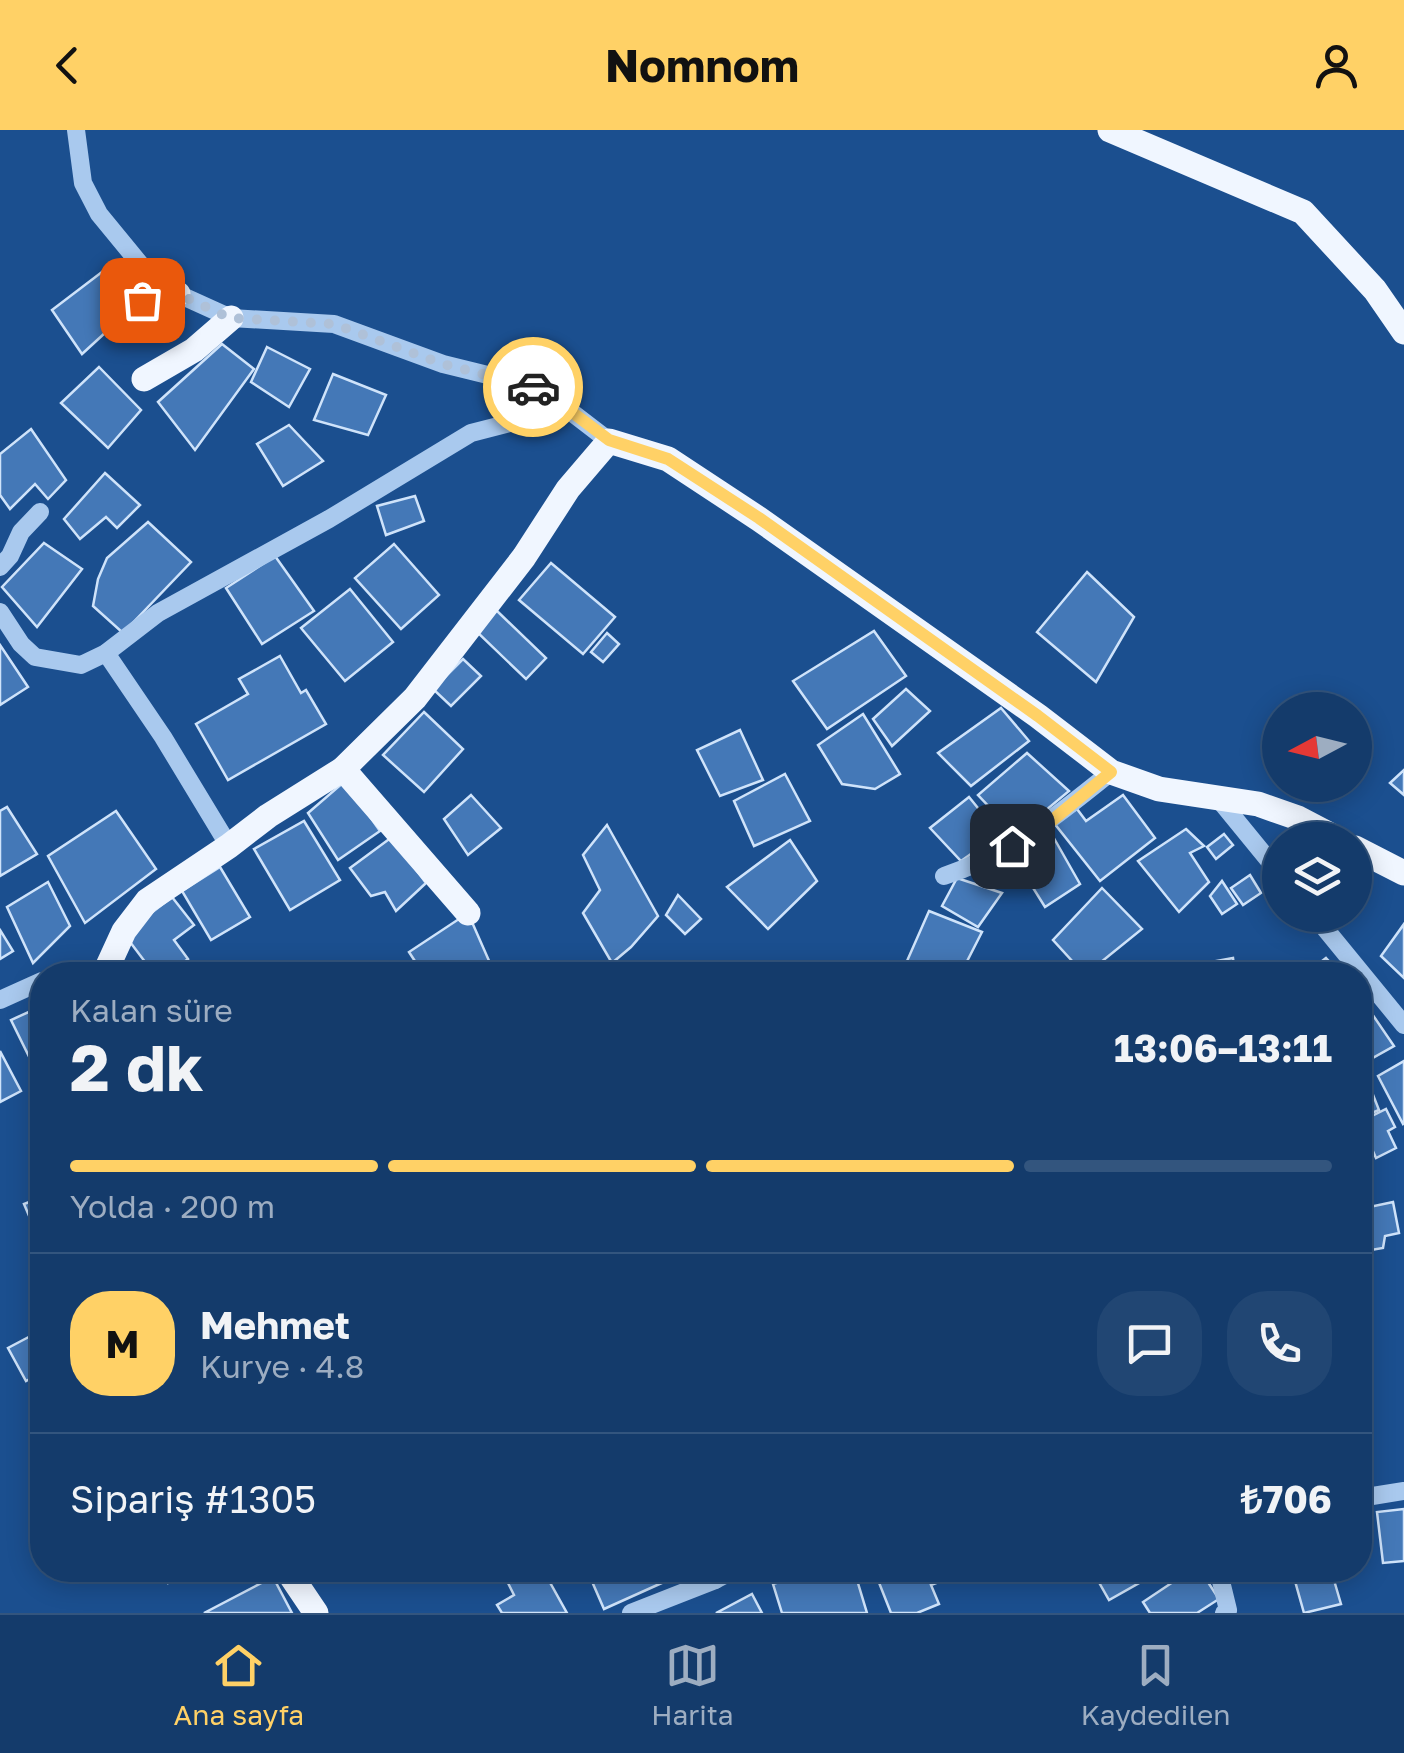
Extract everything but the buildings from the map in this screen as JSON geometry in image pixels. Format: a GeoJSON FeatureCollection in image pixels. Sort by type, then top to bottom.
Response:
{"type":"FeatureCollection","features":[{"type":"Feature","properties":{"kind":"main road"},"geometry":{"type":"LineString","coordinates":[[1110,130],[1303,212],[1375,290],[1404,332]]}},
{"type":"Feature","properties":{"kind":"main road"},"geometry":{"type":"LineString","coordinates":[[123,292],[162,307],[178,294]]}},
{"type":"Feature","properties":{"kind":"main road"},"geometry":{"type":"LineString","coordinates":[[144,379],[194,350],[230,318]]}},
{"type":"Feature","properties":{"kind":"main road"},"geometry":{"type":"LineString","coordinates":[[112,962],[124,931],[147,900],[343,768],[416,698],[524,557],[568,489],[609,440],[668,459],[759,518],[1111,772],[1159,788],[1258,804],[1306,822]]}},
{"type":"Feature","properties":{"kind":"main road"},"geometry":{"type":"LineString","coordinates":[[343,768],[468,914]]}},
{"type":"Feature","properties":{"kind":"main road"},"geometry":{"type":"LineString","coordinates":[[1372,857],[1404,873]]}},
{"type":"Feature","properties":{"kind":"main road"},"geometry":{"type":"LineString","coordinates":[[295,1582],[316,1613]]}},
{"type":"Feature","properties":{"kind":"street"},"geometry":{"type":"LineString","coordinates":[[76,130],[84,183],[98,214],[145,270],[178,294],[230,318],[334,324],[443,364],[540,388],[609,440]]}},
{"type":"Feature","properties":{"kind":"street"},"geometry":{"type":"LineString","coordinates":[[0,612],[21,644],[36,656],[81,666],[106,653],[158,612],[329,520],[471,433],[568,408]]}},
{"type":"Feature","properties":{"kind":"street"},"geometry":{"type":"LineString","coordinates":[[0,567],[10,556],[20,532],[40,512]]}},
{"type":"Feature","properties":{"kind":"street"},"geometry":{"type":"LineString","coordinates":[[106,653],[229,846]]}},
{"type":"Feature","properties":{"kind":"street"},"geometry":{"type":"LineString","coordinates":[[944,876],[980,864],[1044,827],[1111,772]]}},
{"type":"Feature","properties":{"kind":"street"},"geometry":{"type":"LineString","coordinates":[[1216,796],[1262,852]]}},
{"type":"Feature","properties":{"kind":"street"},"geometry":{"type":"LineString","coordinates":[[1328,932],[1352,962]]}},
{"type":"Feature","properties":{"kind":"street"},"geometry":{"type":"LineString","coordinates":[[0,1000],[30,986]]}},
{"type":"Feature","properties":{"kind":"street"},"geometry":{"type":"LineString","coordinates":[[1372,986],[1404,1025]]}},
{"type":"Feature","properties":{"kind":"street"},"geometry":{"type":"LineString","coordinates":[[1372,1496],[1404,1491]]}},
{"type":"Feature","properties":{"kind":"street"},"geometry":{"type":"LineString","coordinates":[[631,1613],[699,1582]]}},
{"type":"Feature","properties":{"kind":"street"},"geometry":{"type":"LineString","coordinates":[[1221,1582],[1228,1610],[1224,1613]]}},
{"type":"Feature","properties":{"kind":"way so far"},"geometry":{"type":"LineString","coordinates":[[142,300],[162,307],[178,294],[230,318],[334,324],[443,364],[533,387]]}},
{"type":"Feature","properties":{"kind":"route"},"geometry":{"type":"LineString","coordinates":[[533,387],[540,388],[609,440],[668,459],[759,518],[1111,772],[1044,827],[1012,846]]}}]}
